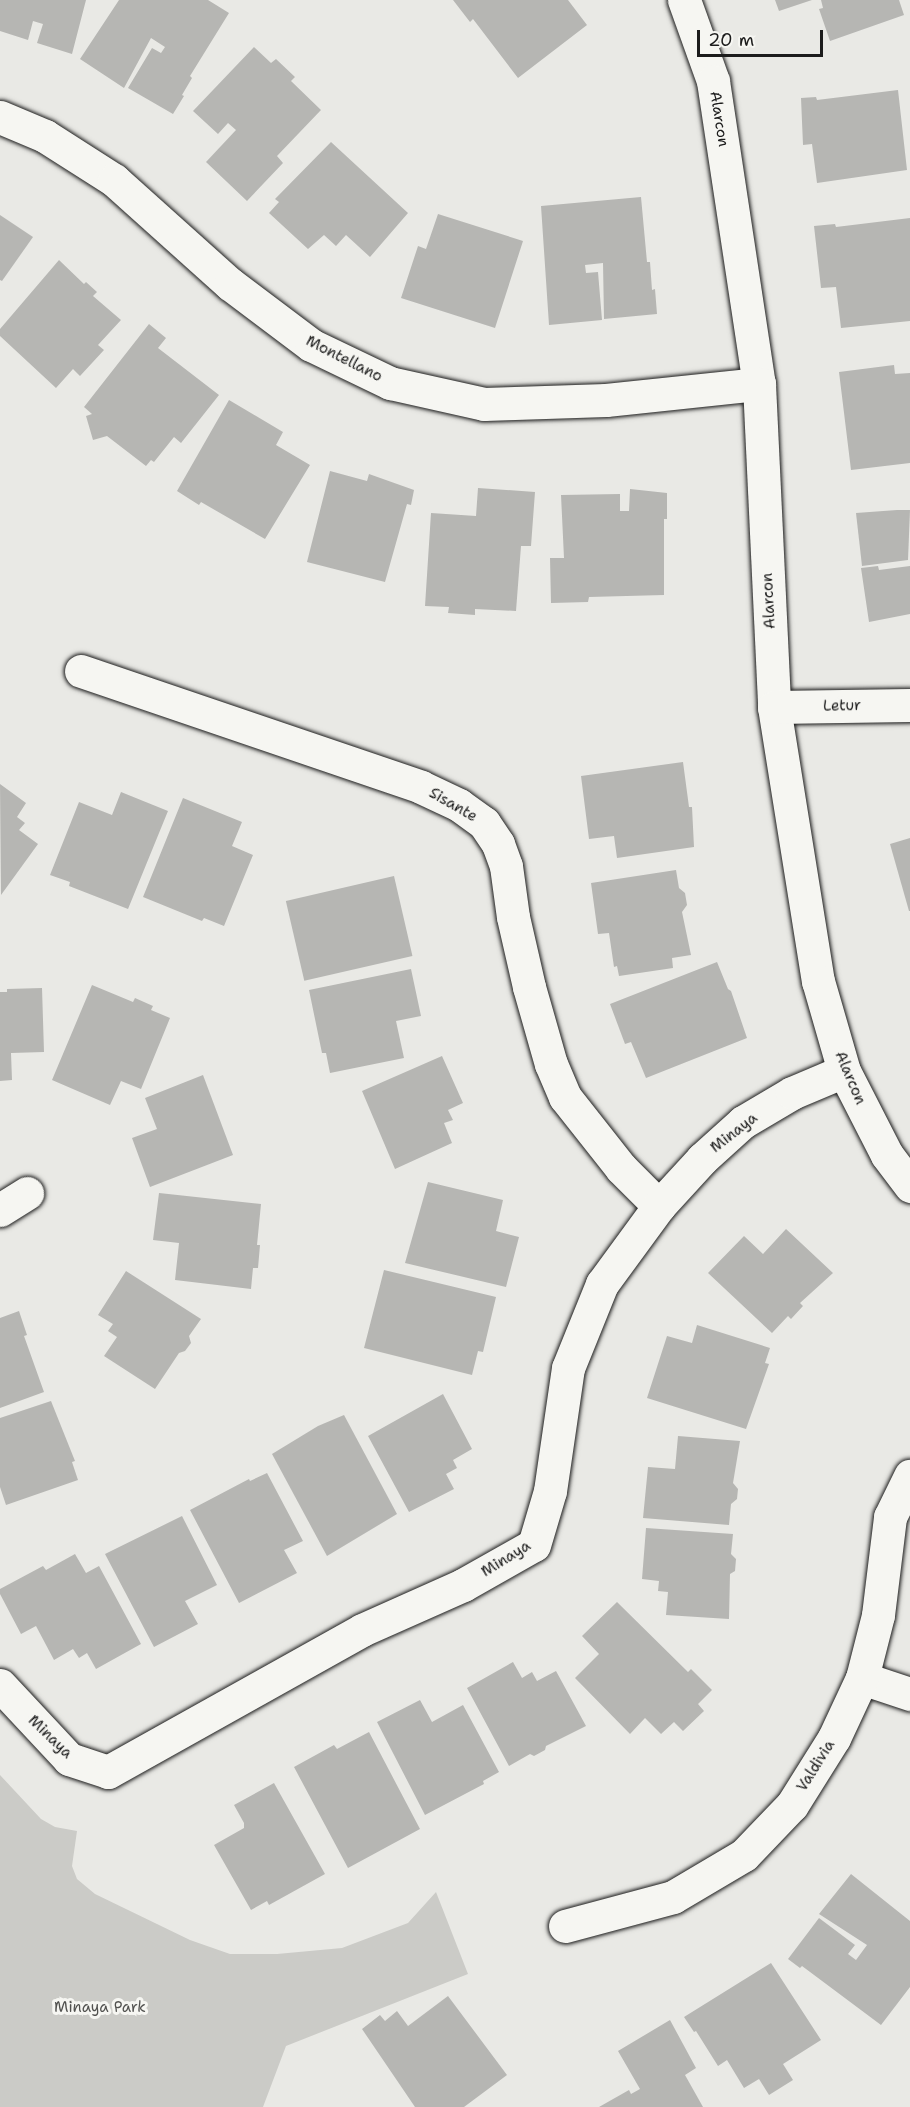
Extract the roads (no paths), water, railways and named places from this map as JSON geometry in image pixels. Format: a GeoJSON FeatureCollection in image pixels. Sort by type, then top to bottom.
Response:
{"type":"FeatureCollection","features":[{"type":"Feature","properties":{"kind":"street","name":"Alarcon"},"geometry":{"type":"LineString","coordinates":[[684,0],[713,81],[759,384],[774,707],[818,981],[844,1071],[887,1155],[910,1186]]}},
{"type":"Feature","properties":{"kind":"street","name":"Montellano"},"geometry":{"type":"LineString","coordinates":[[0,117],[45,136],[114,180],[230,284],[311,345],[390,383],[484,404],[606,400],[759,384]]}},
{"type":"Feature","properties":{"kind":"street","name":"Sisante"},"geometry":{"type":"LineString","coordinates":[[81,671],[421,787],[459,805],[484,823],[498,844],[506,866],[513,917],[529,987],[551,1064],[565,1097],[621,1168],[659,1206]]}},
{"type":"Feature","properties":{"kind":"street","name":"Letur"},"geometry":{"type":"LineString","coordinates":[[774,707],[910,705]]}},
{"type":"Feature","properties":{"kind":"street","name":"Minaya"},"geometry":{"type":"LineString","coordinates":[[0,1685],[69,1759],[108,1772],[362,1630],[463,1585],[534,1545],[550,1491],[568,1368],[602,1284],[659,1206],[702,1159],[743,1122],[792,1093],[844,1071]]}},
{"type":"Feature","properties":{"kind":"street","name":"Valdivia"},"geometry":{"type":"LineString","coordinates":[[565,1926],[673,1897],[744,1855],[792,1805],[834,1738],[862,1678],[878,1615],[890,1517],[910,1476]]}},
{"type":"Feature","properties":{"kind":"street"},"geometry":{"type":"LineString","coordinates":[[862,1678],[910,1694]]}},
{"type":"Feature","properties":{"kind":"park label","name":"Minaya Park"},"geometry":{"type":"Point","coordinates":[100,2008]}}]}
